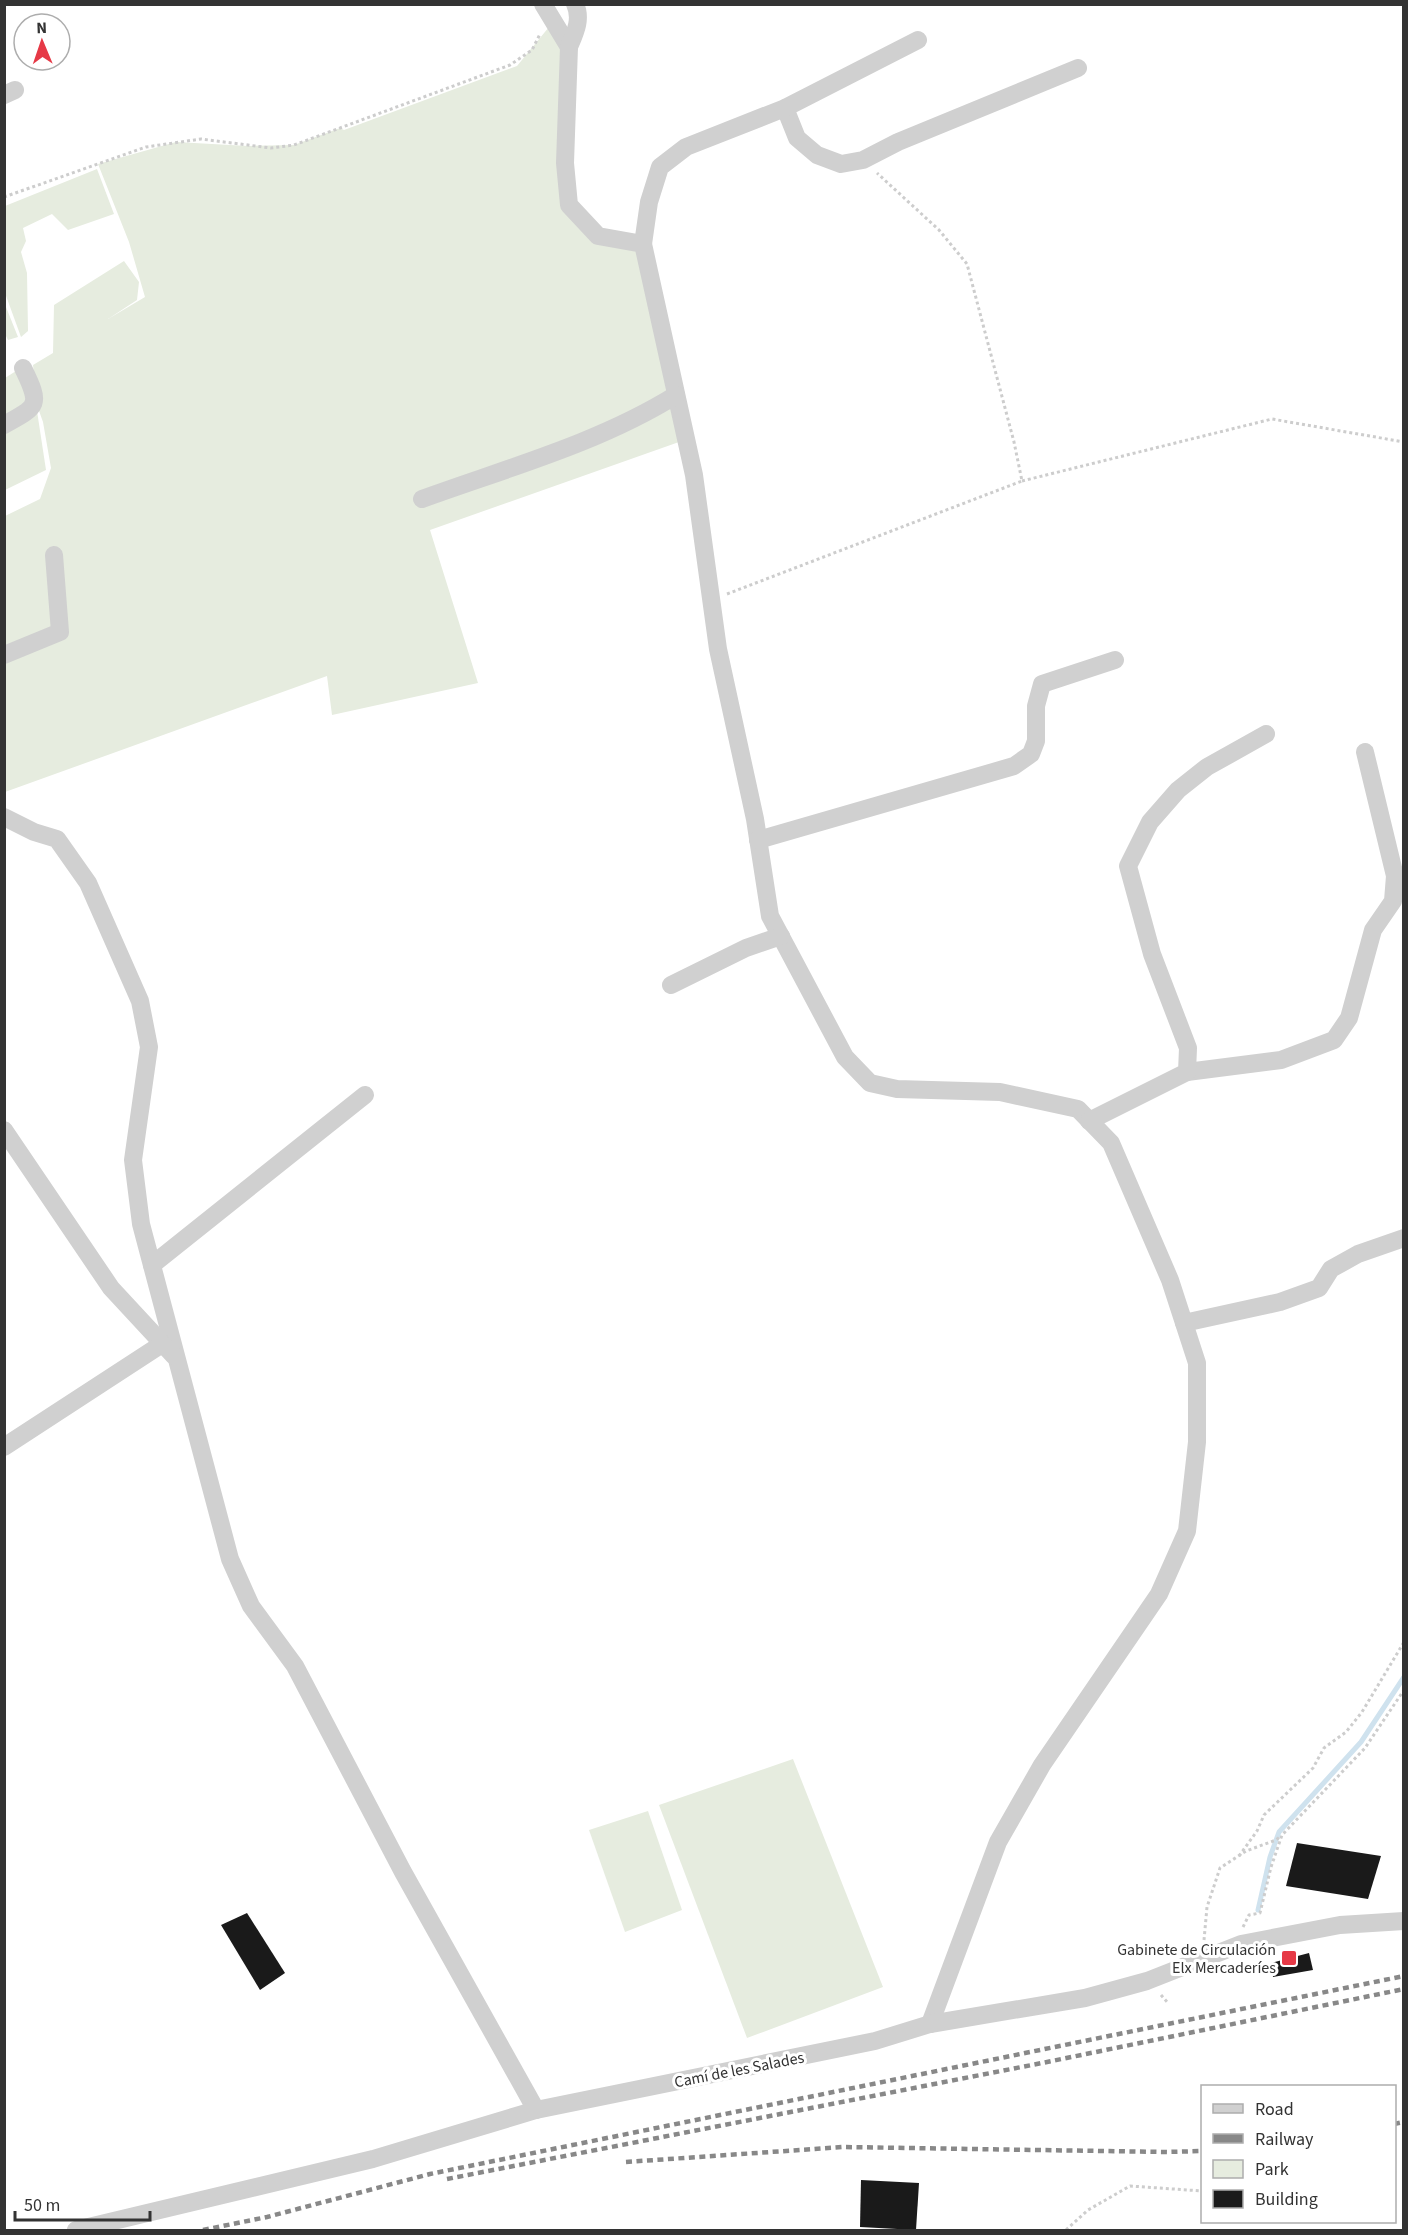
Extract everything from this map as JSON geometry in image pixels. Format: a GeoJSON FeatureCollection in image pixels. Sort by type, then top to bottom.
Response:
{"type":"FeatureCollection","features":[{"type":"Feature","properties":{"kind":"street"},"geometry":{"type":"LineString","coordinates":[[575,4],[578,11],[578,27],[569,47],[565,163],[569,205],[598,236],[643,244]]}},
{"type":"Feature","properties":{"kind":"street"},"geometry":{"type":"LineString","coordinates":[[546,9],[569,47]]}},
{"type":"Feature","properties":{"kind":"street"},"geometry":{"type":"LineString","coordinates":[[918,40],[785,108],[686,147],[660,167],[649,202],[643,244],[694,475],[718,649],[758,840],[770,916],[845,1057],[870,1083],[897,1089],[1000,1092],[1078,1109],[1111,1143],[1170,1280],[1197,1363],[1197,1442],[1187,1531],[1160,1594],[1042,1765],[998,1842],[930,2024]]}},
{"type":"Feature","properties":{"kind":"street"},"geometry":{"type":"LineString","coordinates":[[785,108],[797,138],[817,154],[840,164],[862,160],[898,142],[1078,69]]}},
{"type":"Feature","properties":{"kind":"street"},"geometry":{"type":"LineString","coordinates":[[4,425],[30,411],[34,404],[32,387],[23,368]]}},
{"type":"Feature","properties":{"kind":"street"},"geometry":{"type":"LineString","coordinates":[[422,499],[577,443],[649,412],[676,395]]}},
{"type":"Feature","properties":{"kind":"street"},"geometry":{"type":"LineString","coordinates":[[4,655],[60,632],[54,555]]}},
{"type":"Feature","properties":{"kind":"street"},"geometry":{"type":"LineString","coordinates":[[758,840],[1014,766],[1031,754],[1036,741],[1036,706],[1042,684],[1115,660]]}},
{"type":"Feature","properties":{"kind":"street"},"geometry":{"type":"LineString","coordinates":[[1186,1072],[1188,1048],[1152,954],[1128,866],[1150,822],[1178,790],[1207,767],[1266,734]]}},
{"type":"Feature","properties":{"kind":"street"},"geometry":{"type":"LineString","coordinates":[[1089,1121],[1186,1072],[1281,1060],[1334,1040],[1349,1018],[1373,930],[1393,901],[1395,876],[1365,752]]}},
{"type":"Feature","properties":{"kind":"street"},"geometry":{"type":"LineString","coordinates":[[9,824],[57,839],[88,883],[140,1001],[149,1047],[133,1160],[141,1224],[230,1559],[251,1606],[295,1666],[403,1872],[536,2110]]}},
{"type":"Feature","properties":{"kind":"street"},"geometry":{"type":"LineString","coordinates":[[671,985],[746,948],[781,936]]}},
{"type":"Feature","properties":{"kind":"street"},"geometry":{"type":"LineString","coordinates":[[152,1265],[365,1095]]}},
{"type":"Feature","properties":{"kind":"street"},"geometry":{"type":"LineString","coordinates":[[4,1130],[111,1288],[176,1359]]}},
{"type":"Feature","properties":{"kind":"street"},"geometry":{"type":"LineString","coordinates":[[1184,1323],[1280,1302],[1319,1288],[1330,1269],[1358,1254],[1404,1238]]}},
{"type":"Feature","properties":{"kind":"street"},"geometry":{"type":"LineString","coordinates":[[4,1447],[162,1344]]}},
{"type":"Feature","properties":{"kind":"street","name":"Camí de les Salades"},"geometry":{"type":"LineString","coordinates":[[76,2230],[373,2159],[536,2110],[875,2041],[930,2024],[1085,1998],[1147,1981],[1232,1948],[1285,1935],[1340,1925],[1404,1922]]}},
{"type":"Feature","properties":{"kind":"path"},"geometry":{"type":"LineString","coordinates":[[4,197],[146,147],[201,139],[271,148],[294,145],[510,65],[532,50],[546,9]]}},
{"type":"Feature","properties":{"kind":"path"},"geometry":{"type":"LineString","coordinates":[[862,160],[939,230],[967,264],[1014,442],[1022,481]]}},
{"type":"Feature","properties":{"kind":"path"},"geometry":{"type":"LineString","coordinates":[[712,600],[1022,481],[1272,419],[1404,442]]}},
{"type":"Feature","properties":{"kind":"path"},"geometry":{"type":"LineString","coordinates":[[1239,1856],[1257,1831],[1264,1815],[1312,1768],[1324,1748],[1346,1732],[1362,1712],[1404,1641]]}},
{"type":"Feature","properties":{"kind":"path"},"geometry":{"type":"LineString","coordinates":[[1199,1960],[1206,1931],[1207,1907],[1220,1868],[1282,1835],[1365,1748],[1404,1690]]}},
{"type":"Feature","properties":{"kind":"path"},"geometry":{"type":"LineString","coordinates":[[1232,1948],[1250,1915],[1260,1913],[1271,1867],[1282,1835]]}},
{"type":"Feature","properties":{"kind":"path"},"geometry":{"type":"LineString","coordinates":[[1066,2230],[1088,2210],[1130,2186],[1201,2190]]}},
{"type":"Feature","properties":{"kind":"green space"},"geometry":{"type":"Polygon","coordinates":[[[549,27],[565,53],[558,161],[593,240],[644,252],[679,442],[430,530],[478,683],[332,715],[327,676],[5,792],[5,516],[40,499],[51,468],[43,422],[38,408],[33,365],[53,353],[54,305],[124,261],[139,282],[137,300],[108,319],[145,297],[129,242],[98,164],[176,142],[248,146],[294,145],[340,128],[344,130],[517,66],[549,27]]]}},
{"type":"Feature","properties":{"kind":"green space"},"geometry":{"type":"Polygon","coordinates":[[[97,169],[114,214],[68,230],[52,214],[23,228],[26,241],[21,252],[27,273],[28,331],[21,337],[5,293],[5,206],[97,169]]]}},
{"type":"Feature","properties":{"kind":"green space"},"geometry":{"type":"Polygon","coordinates":[[[4,302],[18,337],[8,340],[5,334],[4,302]]]}},
{"type":"Feature","properties":{"kind":"green space"},"geometry":{"type":"Polygon","coordinates":[[[16,371],[27,392],[24,405],[5,415],[5,378],[16,371]]]}},
{"type":"Feature","properties":{"kind":"green space"},"geometry":{"type":"Polygon","coordinates":[[[37,411],[46,470],[5,490],[5,428],[37,411]]]}},
{"type":"Feature","properties":{"kind":"green space"},"geometry":{"type":"Polygon","coordinates":[[[793,1759],[883,1987],[747,2038],[659,1805],[793,1759]]]}},
{"type":"Feature","properties":{"kind":"green space"},"geometry":{"type":"Polygon","coordinates":[[[648,1811],[682,1910],[625,1932],[589,1830],[648,1811]]]}},
{"type":"Feature","properties":{"kind":"building"},"geometry":{"type":"Polygon","coordinates":[[[1297,1843],[1381,1856],[1368,1899],[1286,1886],[1297,1843]]]}},
{"type":"Feature","properties":{"kind":"building"},"geometry":{"type":"Polygon","coordinates":[[[247,1913],[285,1973],[260,1990],[221,1925],[247,1913]]]}},
{"type":"Feature","properties":{"kind":"building"},"geometry":{"type":"Polygon","coordinates":[[[1309,1953],[1313,1970],[1273,1977],[1271,1963],[1309,1953]]]}},
{"type":"Feature","properties":{"kind":"building"},"geometry":{"type":"Polygon","coordinates":[[[861,2180],[919,2183],[916,2230],[860,2227],[861,2180]]]}},
{"type":"Feature","properties":{"kind":"waterway"},"geometry":{"type":"LineString","coordinates":[[1258,1910],[1270,1857],[1279,1832],[1361,1742],[1404,1677]]}},
{"type":"Feature","properties":{"kind":"railway"},"geometry":{"type":"LineString","coordinates":[[203,2230],[267,2217],[430,2174],[1404,1976]]}},
{"type":"Feature","properties":{"kind":"railway"},"geometry":{"type":"LineString","coordinates":[[447,2179],[1042,2063],[1404,1989]]}},
{"type":"Feature","properties":{"kind":"railway"},"geometry":{"type":"LineString","coordinates":[[1396,2124],[1404,2122]]}},
{"type":"Feature","properties":{"kind":"railway"},"geometry":{"type":"LineString","coordinates":[[626,2162],[843,2147],[1201,2151]]}},
{"type":"Feature","properties":{"kind":"place","name":"Gabinete de Circulación Elx Mercaderíes"},"geometry":{"type":"Point","coordinates":[1289,1958]}}]}
